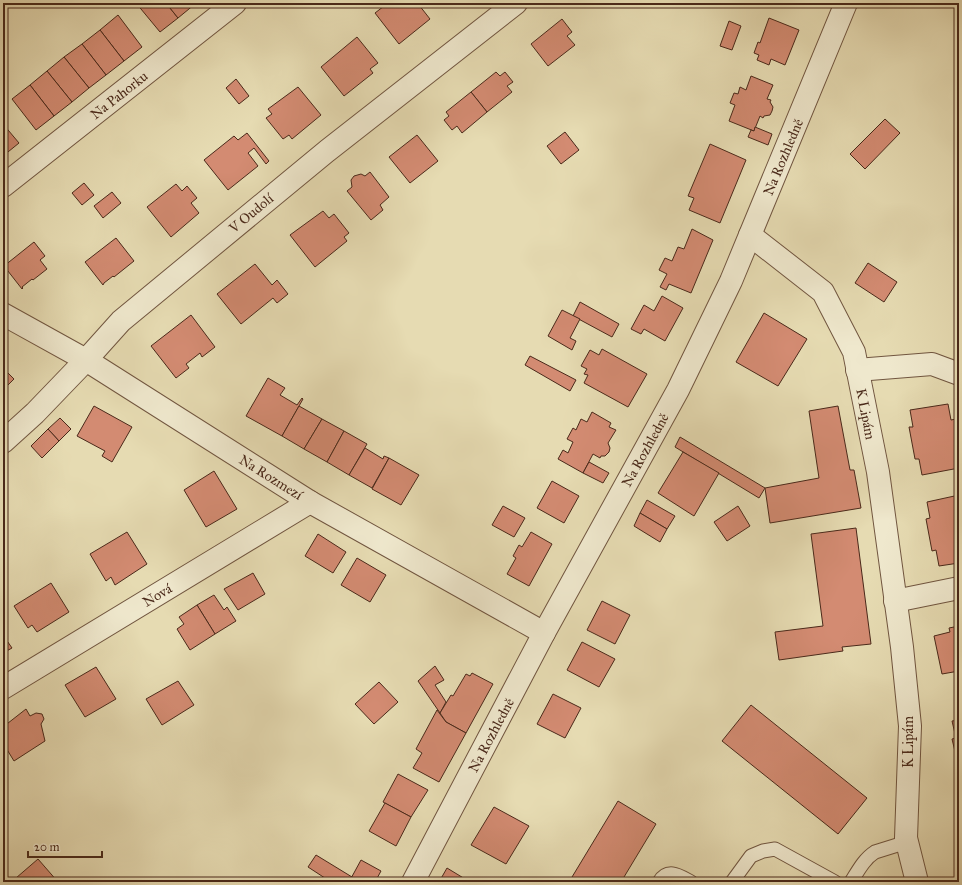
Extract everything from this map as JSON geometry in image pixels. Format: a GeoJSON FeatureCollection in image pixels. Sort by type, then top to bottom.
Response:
{"type":"FeatureCollection","features":[{"type":"Feature","properties":{"kind":"street","name":"Na Pahorku"},"geometry":{"type":"LineString","coordinates":[[3,186],[235,3]]}},
{"type":"Feature","properties":{"kind":"street","name":"V Oudolí"},"geometry":{"type":"LineString","coordinates":[[3,442],[35,413],[122,321],[327,151],[516,3]]}},
{"type":"Feature","properties":{"kind":"street","name":"Na Rozhledně"},"geometry":{"type":"LineString","coordinates":[[413,882],[544,633],[678,390],[731,281],[846,3]]}},
{"type":"Feature","properties":{"kind":"street","name":"K Lipám"},"geometry":{"type":"LineString","coordinates":[[750,234],[824,292],[854,352],[878,472],[902,647],[910,726],[906,830],[907,842],[917,882]]}},
{"type":"Feature","properties":{"kind":"street","name":"Na Rozmezí"},"geometry":{"type":"LineString","coordinates":[[3,314],[86,360],[310,502],[544,633]]}},
{"type":"Feature","properties":{"kind":"street","name":"K Lipám"},"geometry":{"type":"LineString","coordinates":[[857,370],[932,364],[959,374]]}},
{"type":"Feature","properties":{"kind":"street","name":"Nová"},"geometry":{"type":"LineString","coordinates":[[3,688],[310,502]]}},
{"type":"Feature","properties":{"kind":"street"},"geometry":{"type":"LineString","coordinates":[[895,601],[959,588]]}},
{"type":"Feature","properties":{"kind":"lane"},"geometry":{"type":"LineString","coordinates":[[851,882],[865,860],[870,855],[907,842]]}},
{"type":"Feature","properties":{"kind":"lane"},"geometry":{"type":"LineString","coordinates":[[732,882],[751,856],[763,851],[775,849],[835,882]]}},
{"type":"Feature","properties":{"kind":"lane"},"geometry":{"type":"LineString","coordinates":[[659,882],[668,874],[675,873],[691,882]]}},
{"type":"Feature","properties":{"kind":"building"},"geometry":{"type":"Polygon","coordinates":[[[136,3],[166,3],[178,18],[160,32],[136,3]]]}},
{"type":"Feature","properties":{"kind":"building"},"geometry":{"type":"Polygon","coordinates":[[[166,3],[194,3],[195,4],[178,18],[166,3]]]}},
{"type":"Feature","properties":{"kind":"building"},"geometry":{"type":"Polygon","coordinates":[[[388,3],[421,3],[419,5],[430,19],[399,44],[375,13],[388,3]]]}},
{"type":"Feature","properties":{"kind":"building"},"geometry":{"type":"Polygon","coordinates":[[[118,15],[142,47],[124,61],[100,30],[118,15]]]}},
{"type":"Feature","properties":{"kind":"building"},"geometry":{"type":"Polygon","coordinates":[[[769,18],[799,30],[785,65],[771,59],[769,65],[757,60],[759,55],[754,53],[758,42],[760,43],[769,18]]]}},
{"type":"Feature","properties":{"kind":"building"},"geometry":{"type":"Polygon","coordinates":[[[562,19],[572,32],[567,36],[575,45],[548,66],[531,44],[562,19]]]}},
{"type":"Feature","properties":{"kind":"building"},"geometry":{"type":"Polygon","coordinates":[[[729,21],[741,26],[732,50],[720,46],[729,21]]]}},
{"type":"Feature","properties":{"kind":"building"},"geometry":{"type":"Polygon","coordinates":[[[100,30],[124,61],[106,75],[82,44],[100,30]]]}},
{"type":"Feature","properties":{"kind":"building"},"geometry":{"type":"Polygon","coordinates":[[[357,37],[378,63],[370,69],[373,73],[344,96],[321,67],[357,37]]]}},
{"type":"Feature","properties":{"kind":"building"},"geometry":{"type":"Polygon","coordinates":[[[82,44],[106,75],[89,88],[64,57],[82,44]]]}},
{"type":"Feature","properties":{"kind":"building"},"geometry":{"type":"Polygon","coordinates":[[[64,57],[89,88],[72,102],[47,71],[64,57]]]}},
{"type":"Feature","properties":{"kind":"building"},"geometry":{"type":"Polygon","coordinates":[[[47,71],[72,102],[54,116],[30,85],[47,71]]]}},
{"type":"Feature","properties":{"kind":"building"},"geometry":{"type":"Polygon","coordinates":[[[496,72],[500,76],[505,72],[513,82],[507,86],[512,92],[487,112],[471,92],[496,72]]]}},
{"type":"Feature","properties":{"kind":"building"},"geometry":{"type":"Polygon","coordinates":[[[751,76],[773,85],[767,99],[771,100],[770,102],[773,107],[772,111],[770,115],[764,116],[763,118],[760,116],[754,131],[729,121],[735,105],[730,103],[734,93],[738,94],[740,87],[746,90],[751,76]]]}},
{"type":"Feature","properties":{"kind":"building"},"geometry":{"type":"Polygon","coordinates":[[[236,79],[249,96],[239,104],[226,88],[236,79]]]}},
{"type":"Feature","properties":{"kind":"building"},"geometry":{"type":"Polygon","coordinates":[[[30,85],[54,116],[36,130],[12,99],[30,85]]]}},
{"type":"Feature","properties":{"kind":"building"},"geometry":{"type":"Polygon","coordinates":[[[298,87],[321,115],[292,139],[289,135],[283,139],[266,118],[272,114],[268,109],[298,87]]]}},
{"type":"Feature","properties":{"kind":"building"},"geometry":{"type":"Polygon","coordinates":[[[471,92],[487,112],[462,133],[457,126],[452,130],[444,120],[449,116],[446,112],[471,92]]]}},
{"type":"Feature","properties":{"kind":"building"},"geometry":{"type":"Polygon","coordinates":[[[885,119],[900,133],[865,169],[850,154],[885,119]]]}},
{"type":"Feature","properties":{"kind":"building"},"geometry":{"type":"Polygon","coordinates":[[[3,124],[19,143],[3,156],[3,124]]]}},
{"type":"Feature","properties":{"kind":"building"},"geometry":{"type":"Polygon","coordinates":[[[755,127],[772,134],[768,145],[748,137],[751,130],[754,131],[755,127]]]}},
{"type":"Feature","properties":{"kind":"building"},"geometry":{"type":"Polygon","coordinates":[[[565,132],[579,150],[561,164],[547,146],[565,132]]]}},
{"type":"Feature","properties":{"kind":"building"},"geometry":{"type":"Polygon","coordinates":[[[247,133],[269,161],[266,164],[254,148],[248,153],[258,166],[228,190],[204,160],[234,136],[238,140],[247,133]]]}},
{"type":"Feature","properties":{"kind":"building"},"geometry":{"type":"Polygon","coordinates":[[[417,135],[438,161],[410,183],[389,157],[417,135]]]}},
{"type":"Feature","properties":{"kind":"building"},"geometry":{"type":"Polygon","coordinates":[[[710,144],[746,160],[720,223],[689,210],[694,198],[688,196],[710,144]]]}},
{"type":"Feature","properties":{"kind":"building"},"geometry":{"type":"Polygon","coordinates":[[[370,172],[389,197],[380,205],[383,210],[371,220],[347,191],[352,187],[351,180],[354,176],[361,174],[365,176],[370,172]]]}},
{"type":"Feature","properties":{"kind":"building"},"geometry":{"type":"Polygon","coordinates":[[[84,183],[94,195],[82,205],[72,193],[84,183]]]}},
{"type":"Feature","properties":{"kind":"building"},"geometry":{"type":"Polygon","coordinates":[[[176,184],[182,191],[187,186],[197,198],[191,203],[199,213],[171,237],[147,207],[176,184]]]}},
{"type":"Feature","properties":{"kind":"building"},"geometry":{"type":"Polygon","coordinates":[[[112,192],[121,203],[103,218],[94,206],[112,192]]]}},
{"type":"Feature","properties":{"kind":"building"},"geometry":{"type":"Polygon","coordinates":[[[323,211],[329,218],[334,214],[349,233],[344,237],[347,241],[315,267],[290,235],[323,211]]]}},
{"type":"Feature","properties":{"kind":"building"},"geometry":{"type":"Polygon","coordinates":[[[692,229],[713,240],[691,293],[669,284],[666,290],[660,287],[667,274],[659,270],[665,258],[672,261],[678,247],[684,249],[692,229]]]}},
{"type":"Feature","properties":{"kind":"building"},"geometry":{"type":"Polygon","coordinates":[[[116,238],[134,261],[103,285],[85,262],[116,238]]]}},
{"type":"Feature","properties":{"kind":"building"},"geometry":{"type":"Polygon","coordinates":[[[34,242],[45,256],[40,260],[47,269],[22,287],[22,289],[4,266],[34,242]]]}},
{"type":"Feature","properties":{"kind":"building"},"geometry":{"type":"Polygon","coordinates":[[[868,263],[897,282],[884,302],[855,283],[868,263]]]}},
{"type":"Feature","properties":{"kind":"building"},"geometry":{"type":"Polygon","coordinates":[[[255,264],[272,285],[277,280],[288,294],[277,303],[273,298],[241,324],[217,294],[255,264]]]}},
{"type":"Feature","properties":{"kind":"building"},"geometry":{"type":"Polygon","coordinates":[[[662,296],[683,308],[665,341],[644,329],[641,334],[631,329],[644,305],[654,311],[662,296]]]}},
{"type":"Feature","properties":{"kind":"building"},"geometry":{"type":"Polygon","coordinates":[[[580,302],[619,324],[612,337],[573,316],[580,302]]]}},
{"type":"Feature","properties":{"kind":"building"},"geometry":{"type":"Polygon","coordinates":[[[562,310],[580,319],[570,338],[576,341],[572,350],[548,336],[562,310]]]}},
{"type":"Feature","properties":{"kind":"building"},"geometry":{"type":"Polygon","coordinates":[[[764,313],[807,339],[778,386],[736,362],[764,313]]]}},
{"type":"Feature","properties":{"kind":"building"},"geometry":{"type":"Polygon","coordinates":[[[191,315],[215,347],[202,357],[200,353],[186,364],[189,368],[176,378],[151,346],[191,315]]]}},
{"type":"Feature","properties":{"kind":"building"},"geometry":{"type":"Polygon","coordinates":[[[602,349],[647,374],[628,407],[584,383],[588,375],[584,374],[587,369],[581,366],[590,350],[599,355],[602,349]]]}},
{"type":"Feature","properties":{"kind":"building"},"geometry":{"type":"Polygon","coordinates":[[[530,356],[576,380],[570,391],[525,365],[530,356]]]}},
{"type":"Feature","properties":{"kind":"building"},"geometry":{"type":"Polygon","coordinates":[[[3,368],[14,379],[3,390],[3,368]]]}},
{"type":"Feature","properties":{"kind":"building"},"geometry":{"type":"Polygon","coordinates":[[[268,378],[285,388],[280,395],[297,405],[302,398],[303,399],[282,436],[246,416],[268,378]]]}},
{"type":"Feature","properties":{"kind":"building"},"geometry":{"type":"Polygon","coordinates":[[[948,404],[951,420],[956,419],[959,435],[959,451],[956,452],[959,468],[922,475],[919,459],[915,459],[909,427],[913,427],[910,410],[948,404]]]}},
{"type":"Feature","properties":{"kind":"building"},"geometry":{"type":"Polygon","coordinates":[[[94,406],[132,427],[112,462],[102,456],[105,451],[77,436],[94,406]]]}},
{"type":"Feature","properties":{"kind":"building"},"geometry":{"type":"Polygon","coordinates":[[[299,406],[322,419],[304,449],[282,436],[299,406]]]}},
{"type":"Feature","properties":{"kind":"building"},"geometry":{"type":"Polygon","coordinates":[[[838,406],[850,470],[854,470],[861,508],[770,523],[765,488],[819,478],[809,411],[838,406]]]}},
{"type":"Feature","properties":{"kind":"building"},"geometry":{"type":"Polygon","coordinates":[[[592,412],[611,423],[609,427],[616,430],[608,443],[610,448],[609,452],[600,458],[593,454],[583,473],[558,459],[563,450],[568,453],[573,442],[567,439],[573,428],[576,430],[581,419],[587,422],[592,412]]]}},
{"type":"Feature","properties":{"kind":"building"},"geometry":{"type":"Polygon","coordinates":[[[60,418],[71,429],[59,441],[48,429],[60,418]]]}},
{"type":"Feature","properties":{"kind":"building"},"geometry":{"type":"Polygon","coordinates":[[[322,419],[344,431],[327,462],[304,449],[322,419]]]}},
{"type":"Feature","properties":{"kind":"building"},"geometry":{"type":"Polygon","coordinates":[[[48,429],[59,441],[42,458],[31,446],[48,429]]]}},
{"type":"Feature","properties":{"kind":"building"},"geometry":{"type":"Polygon","coordinates":[[[344,431],[367,444],[349,475],[327,462],[344,431]]]}},
{"type":"Feature","properties":{"kind":"building"},"geometry":{"type":"Polygon","coordinates":[[[680,437],[765,488],[759,498],[675,447],[680,437]]]}},
{"type":"Feature","properties":{"kind":"building"},"geometry":{"type":"Polygon","coordinates":[[[365,448],[383,459],[384,456],[389,458],[372,488],[349,475],[365,448]]]}},
{"type":"Feature","properties":{"kind":"building"},"geometry":{"type":"Polygon","coordinates":[[[683,452],[719,473],[694,516],[658,493],[683,452]]]}},
{"type":"Feature","properties":{"kind":"building"},"geometry":{"type":"Polygon","coordinates":[[[389,458],[419,475],[401,505],[372,489],[389,458]]]}},
{"type":"Feature","properties":{"kind":"building"},"geometry":{"type":"Polygon","coordinates":[[[589,462],[609,473],[603,483],[583,473],[589,462]]]}},
{"type":"Feature","properties":{"kind":"building"},"geometry":{"type":"Polygon","coordinates":[[[214,471],[237,509],[206,527],[184,490],[214,471]]]}},
{"type":"Feature","properties":{"kind":"building"},"geometry":{"type":"Polygon","coordinates":[[[552,481],[579,496],[564,523],[537,508],[552,481]]]}},
{"type":"Feature","properties":{"kind":"building"},"geometry":{"type":"Polygon","coordinates":[[[959,495],[959,563],[939,566],[936,550],[932,551],[926,519],[930,518],[927,502],[959,495]]]}},
{"type":"Feature","properties":{"kind":"building"},"geometry":{"type":"Polygon","coordinates":[[[647,500],[675,516],[667,529],[640,513],[647,500]]]}},
{"type":"Feature","properties":{"kind":"building"},"geometry":{"type":"Polygon","coordinates":[[[503,506],[525,518],[514,537],[492,525],[503,506]]]}},
{"type":"Feature","properties":{"kind":"building"},"geometry":{"type":"Polygon","coordinates":[[[738,506],[750,526],[727,541],[714,522],[738,506]]]}},
{"type":"Feature","properties":{"kind":"building"},"geometry":{"type":"Polygon","coordinates":[[[640,513],[667,529],[660,542],[634,526],[640,513]]]}},
{"type":"Feature","properties":{"kind":"building"},"geometry":{"type":"Polygon","coordinates":[[[856,528],[871,644],[842,647],[843,651],[779,660],[775,632],[823,626],[811,534],[856,528]]]}},
{"type":"Feature","properties":{"kind":"building"},"geometry":{"type":"Polygon","coordinates":[[[127,532],[147,564],[115,585],[111,577],[106,581],[90,554],[127,532]]]}},
{"type":"Feature","properties":{"kind":"building"},"geometry":{"type":"Polygon","coordinates":[[[531,532],[552,544],[529,586],[507,574],[516,558],[513,556],[519,545],[522,547],[531,532]]]}},
{"type":"Feature","properties":{"kind":"building"},"geometry":{"type":"Polygon","coordinates":[[[318,534],[346,552],[333,573],[305,556],[318,534]]]}},
{"type":"Feature","properties":{"kind":"building"},"geometry":{"type":"Polygon","coordinates":[[[357,558],[386,575],[370,602],[341,585],[357,558]]]}},
{"type":"Feature","properties":{"kind":"building"},"geometry":{"type":"Polygon","coordinates":[[[253,573],[265,594],[238,610],[224,589],[253,573]]]}},
{"type":"Feature","properties":{"kind":"building"},"geometry":{"type":"Polygon","coordinates":[[[51,583],[69,612],[37,632],[32,625],[28,628],[14,606],[51,583]]]}},
{"type":"Feature","properties":{"kind":"building"},"geometry":{"type":"Polygon","coordinates":[[[214,595],[224,610],[227,607],[236,621],[215,634],[197,605],[214,595]]]}},
{"type":"Feature","properties":{"kind":"building"},"geometry":{"type":"Polygon","coordinates":[[[602,601],[630,615],[615,644],[587,630],[602,601]]]}},
{"type":"Feature","properties":{"kind":"building"},"geometry":{"type":"Polygon","coordinates":[[[197,605],[215,634],[190,650],[177,629],[184,624],[179,617],[197,605]]]}},
{"type":"Feature","properties":{"kind":"building"},"geometry":{"type":"Polygon","coordinates":[[[959,626],[959,671],[942,674],[934,636],[950,632],[949,628],[959,626]]]}},
{"type":"Feature","properties":{"kind":"building"},"geometry":{"type":"Polygon","coordinates":[[[3,635],[12,648],[3,653],[3,635]]]}},
{"type":"Feature","properties":{"kind":"building"},"geometry":{"type":"Polygon","coordinates":[[[582,642],[615,659],[599,687],[567,670],[582,642]]]}},
{"type":"Feature","properties":{"kind":"building"},"geometry":{"type":"Polygon","coordinates":[[[435,666],[444,680],[435,685],[446,702],[440,713],[418,681],[435,666]]]}},
{"type":"Feature","properties":{"kind":"building"},"geometry":{"type":"Polygon","coordinates":[[[96,667],[116,699],[85,717],[65,685],[96,667]]]}},
{"type":"Feature","properties":{"kind":"building"},"geometry":{"type":"Polygon","coordinates":[[[472,673],[493,684],[466,733],[446,722],[440,713],[451,695],[453,696],[466,674],[470,676],[472,673]]]}},
{"type":"Feature","properties":{"kind":"building"},"geometry":{"type":"Polygon","coordinates":[[[178,681],[194,705],[162,725],[146,699],[178,681]]]}},
{"type":"Feature","properties":{"kind":"building"},"geometry":{"type":"Polygon","coordinates":[[[379,682],[398,702],[374,724],[355,704],[379,682]]]}},
{"type":"Feature","properties":{"kind":"building"},"geometry":{"type":"Polygon","coordinates":[[[553,694],[581,708],[565,738],[537,724],[553,694]]]}},
{"type":"Feature","properties":{"kind":"building"},"geometry":{"type":"Polygon","coordinates":[[[751,705],[867,798],[838,834],[722,741],[751,705]]]}},
{"type":"Feature","properties":{"kind":"building"},"geometry":{"type":"Polygon","coordinates":[[[26,709],[30,716],[36,713],[42,714],[44,719],[41,724],[45,741],[14,761],[3,743],[3,727],[26,709]]]}},
{"type":"Feature","properties":{"kind":"building"},"geometry":{"type":"Polygon","coordinates":[[[437,710],[446,722],[466,733],[439,782],[413,768],[422,753],[416,749],[437,710]]]}},
{"type":"Feature","properties":{"kind":"building"},"geometry":{"type":"Polygon","coordinates":[[[959,720],[959,768],[952,739],[956,738],[952,721],[959,720]]]}},
{"type":"Feature","properties":{"kind":"building"},"geometry":{"type":"Polygon","coordinates":[[[398,774],[428,790],[411,817],[383,802],[398,774]]]}},
{"type":"Feature","properties":{"kind":"building"},"geometry":{"type":"Polygon","coordinates":[[[618,801],[656,824],[621,882],[569,882],[618,801]]]}},
{"type":"Feature","properties":{"kind":"building"},"geometry":{"type":"Polygon","coordinates":[[[385,803],[411,817],[396,846],[369,831],[385,803]]]}},
{"type":"Feature","properties":{"kind":"building"},"geometry":{"type":"Polygon","coordinates":[[[494,807],[529,826],[506,864],[471,845],[494,807]]]}},
{"type":"Feature","properties":{"kind":"building"},"geometry":{"type":"Polygon","coordinates":[[[316,855],[352,877],[349,882],[331,882],[308,867],[316,855]]]}},
{"type":"Feature","properties":{"kind":"building"},"geometry":{"type":"Polygon","coordinates":[[[38,859],[58,882],[20,882],[16,878],[38,859]]]}},
{"type":"Feature","properties":{"kind":"building"},"geometry":{"type":"Polygon","coordinates":[[[361,860],[381,871],[375,882],[349,882],[361,860]]]}},
{"type":"Feature","properties":{"kind":"building"},"geometry":{"type":"Polygon","coordinates":[[[447,868],[470,882],[439,882],[447,868]]]}}]}
